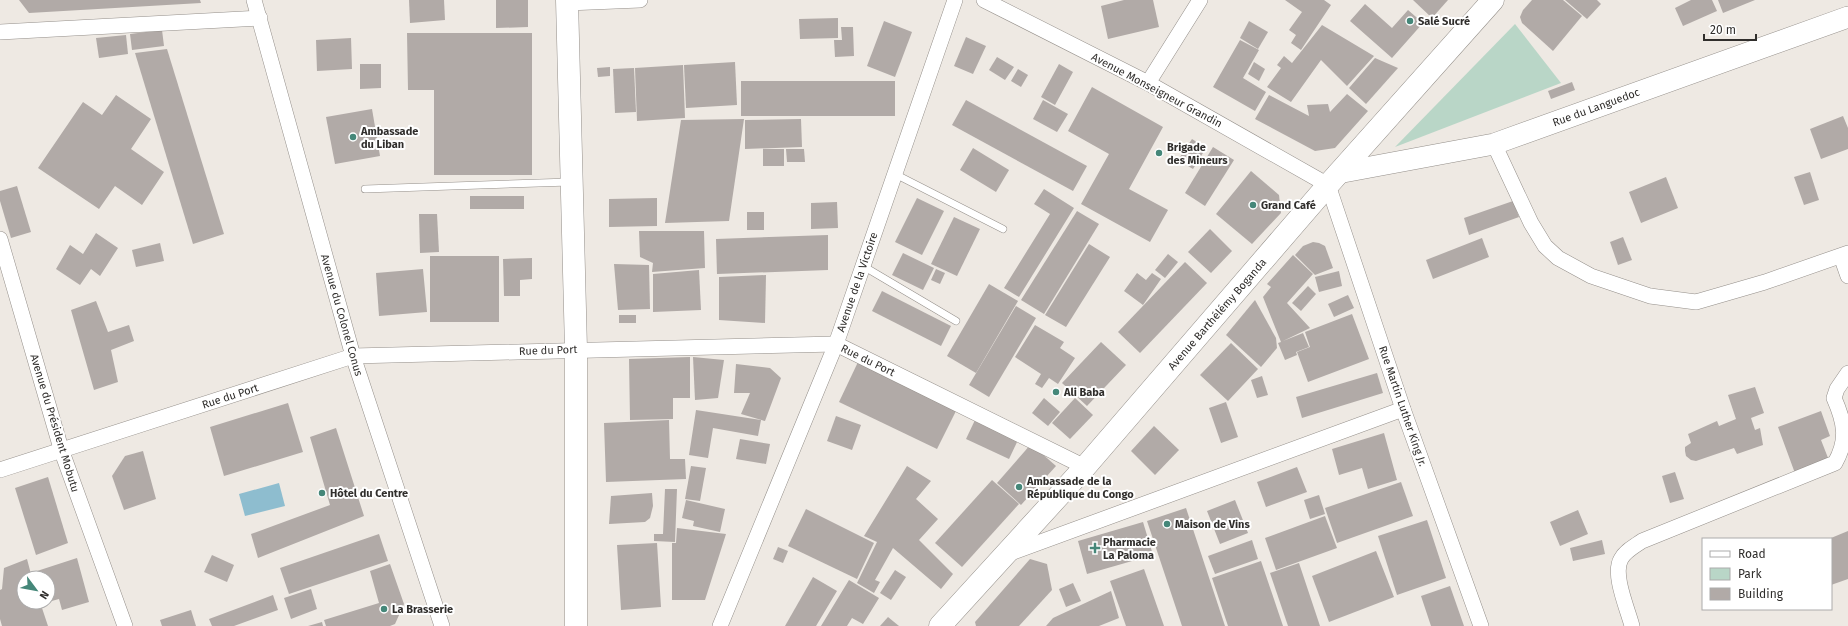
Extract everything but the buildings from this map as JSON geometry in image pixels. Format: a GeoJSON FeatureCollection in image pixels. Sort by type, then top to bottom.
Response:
{"type":"FeatureCollection","features":[{"type":"Feature","properties":{"kind":"main road","name":"Avenue Barthélémy Boganda"},"geometry":{"type":"LineString","coordinates":[[940,626],[1085,466],[1333,179],[1493,0]]}},
{"type":"Feature","properties":{"kind":"main road"},"geometry":{"type":"LineString","coordinates":[[567,1],[576,349],[576,626]]}},
{"type":"Feature","properties":{"kind":"street","name":"Avenue du Colonel Conus"},"geometry":{"type":"LineString","coordinates":[[254,0],[352,356],[442,626]]}},
{"type":"Feature","properties":{"kind":"street"},"geometry":{"type":"LineString","coordinates":[[567,1],[640,0]]}},
{"type":"Feature","properties":{"kind":"street","name":"Avenue de la Victoire"},"geometry":{"type":"LineString","coordinates":[[720,626],[836,344],[955,0]]}},
{"type":"Feature","properties":{"kind":"street","name":"Avenue Monseigneur Grandin"},"geometry":{"type":"LineString","coordinates":[[984,0],[1333,179]]}},
{"type":"Feature","properties":{"kind":"street"},"geometry":{"type":"LineString","coordinates":[[1148,83],[1200,0]]}},
{"type":"Feature","properties":{"kind":"street","name":"Rue du Languedoc"},"geometry":{"type":"LineString","coordinates":[[1333,179],[1494,144],[1848,17]]}},
{"type":"Feature","properties":{"kind":"street"},"geometry":{"type":"LineString","coordinates":[[0,32],[260,18]]}},
{"type":"Feature","properties":{"kind":"street"},"geometry":{"type":"LineString","coordinates":[[1494,144],[1531,223],[1545,246],[1558,258],[1591,276],[1650,296],[1696,302],[1765,282],[1844,254],[1848,276]]}},
{"type":"Feature","properties":{"kind":"street","name":"Rue Martin Luther King Jr."},"geometry":{"type":"LineString","coordinates":[[1333,179],[1403,409],[1481,626]]}},
{"type":"Feature","properties":{"kind":"street","name":"Avenue du Président Mobutu"},"geometry":{"type":"LineString","coordinates":[[0,239],[62,452],[125,626]]}},
{"type":"Feature","properties":{"kind":"street","name":"Rue du Port"},"geometry":{"type":"LineString","coordinates":[[0,470],[62,452],[352,356],[576,349],[836,344],[1085,466]]}},
{"type":"Feature","properties":{"kind":"street"},"geometry":{"type":"LineString","coordinates":[[1632,626],[1617,572],[1620,560],[1627,551],[1642,541],[1834,463],[1841,455],[1846,442],[1846,424],[1834,398],[1837,389],[1848,373]]}},
{"type":"Feature","properties":{"kind":"street"},"geometry":{"type":"LineString","coordinates":[[1002,557],[1403,409]]}},
{"type":"Feature","properties":{"kind":"lane"},"geometry":{"type":"LineString","coordinates":[[895,174],[1003,230]]}},
{"type":"Feature","properties":{"kind":"lane"},"geometry":{"type":"LineString","coordinates":[[365,189],[572,182]]}},
{"type":"Feature","properties":{"kind":"lane"},"geometry":{"type":"LineString","coordinates":[[863,266],[956,321]]}},
{"type":"Feature","properties":{"kind":"green space"},"geometry":{"type":"Polygon","coordinates":[[[1515,24],[1561,83],[1395,147],[1515,24]]]}},
{"type":"Feature","properties":{"kind":"water"},"geometry":{"type":"Polygon","coordinates":[[[279,483],[285,506],[245,516],[239,494],[279,483]]]}},
{"type":"Feature","properties":{"kind":"place","name":"Salé Sucré"},"geometry":{"type":"Point","coordinates":[1410,21]}},
{"type":"Feature","properties":{"kind":"place","name":"Ambassade du Liban"},"geometry":{"type":"Point","coordinates":[353,137]}},
{"type":"Feature","properties":{"kind":"place","name":"Brigade des Mineurs"},"geometry":{"type":"Point","coordinates":[1159,153]}},
{"type":"Feature","properties":{"kind":"place","name":"Grand Café"},"geometry":{"type":"Point","coordinates":[1253,205]}},
{"type":"Feature","properties":{"kind":"place","name":"Ali Baba"},"geometry":{"type":"Point","coordinates":[1056,392]}},
{"type":"Feature","properties":{"kind":"place","name":"Ambassade de la République du Congo"},"geometry":{"type":"Point","coordinates":[1019,487]}},
{"type":"Feature","properties":{"kind":"place","name":"Hôtel du Centre"},"geometry":{"type":"Point","coordinates":[322,493]}},
{"type":"Feature","properties":{"kind":"place","name":"Maison de Vins"},"geometry":{"type":"Point","coordinates":[1167,524]}},
{"type":"Feature","properties":{"kind":"place","name":"Pharmacie La Paloma"},"geometry":{"type":"Point","coordinates":[1095,548]}},
{"type":"Feature","properties":{"kind":"place","name":"La Brasserie"},"geometry":{"type":"Point","coordinates":[384,609]}}]}
